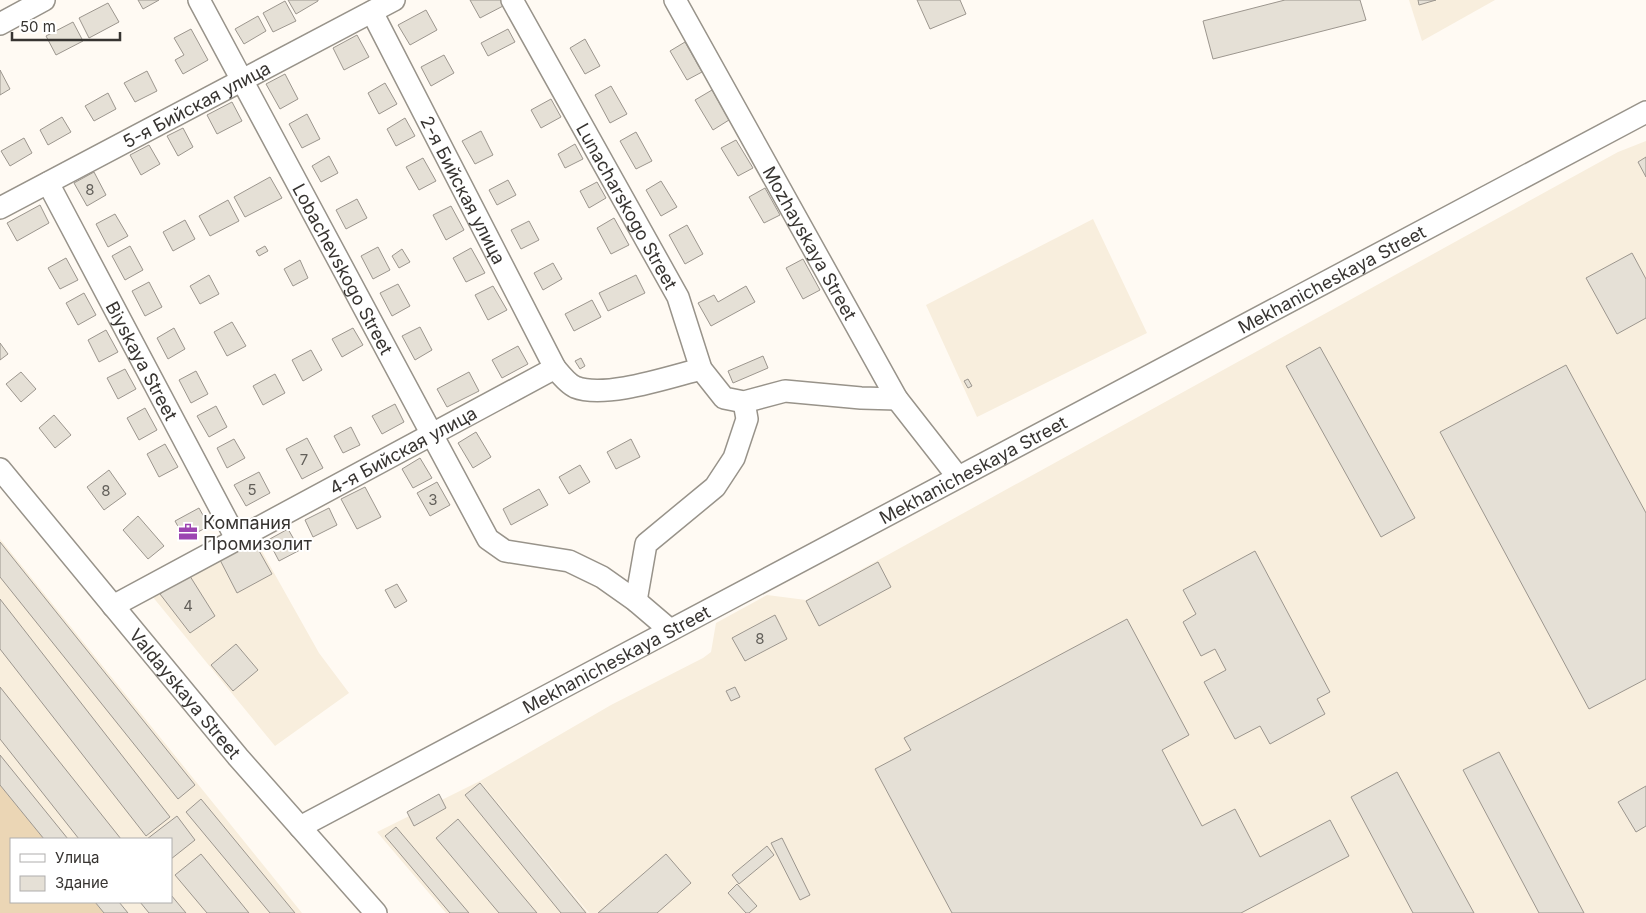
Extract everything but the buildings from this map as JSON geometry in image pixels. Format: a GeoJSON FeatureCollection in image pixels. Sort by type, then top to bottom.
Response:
{"type":"FeatureCollection","features":[{"type":"Feature","properties":{"kind":"street","name":"Lobachevskogo Street"},"geometry":{"type":"LineString","coordinates":[[199,0],[488,538],[505,551],[569,561],[602,578],[636,601]]}},
{"type":"Feature","properties":{"kind":"street","name":"5-я Бийская улица"},"geometry":{"type":"LineString","coordinates":[[0,208],[394,0]]}},
{"type":"Feature","properties":{"kind":"street","name":"Lunacharskogo Street"},"geometry":{"type":"LineString","coordinates":[[512,0],[678,297],[701,369],[724,398],[744,402]]}},
{"type":"Feature","properties":{"kind":"street","name":"Mozhayskaya Street"},"geometry":{"type":"LineString","coordinates":[[675,0],[897,399],[958,477]]}},
{"type":"Feature","properties":{"kind":"street"},"geometry":{"type":"LineString","coordinates":[[0,24],[41,1]]}},
{"type":"Feature","properties":{"kind":"street","name":"2-я Бийская улица"},"geometry":{"type":"LineString","coordinates":[[372,12],[555,368]]}},
{"type":"Feature","properties":{"kind":"street","name":"Mekhanicheskaya Street"},"geometry":{"type":"LineString","coordinates":[[300,827],[1646,112]]}},
{"type":"Feature","properties":{"kind":"street","name":"Biyskaya Street"},"geometry":{"type":"LineString","coordinates":[[48,182],[237,540]]}},
{"type":"Feature","properties":{"kind":"street"},"geometry":{"type":"LineString","coordinates":[[555,368],[574,387],[596,391],[623,388],[701,369]]}},
{"type":"Feature","properties":{"kind":"street","name":"4-я Бийская улица"},"geometry":{"type":"LineString","coordinates":[[113,606],[555,368]]}},
{"type":"Feature","properties":{"kind":"street"},"geometry":{"type":"LineString","coordinates":[[670,630],[636,601],[646,544],[715,487],[734,458],[737,450],[747,419],[744,402],[785,391],[861,398],[897,399]]}},
{"type":"Feature","properties":{"kind":"street","name":"Valdayskaya Street"},"geometry":{"type":"LineString","coordinates":[[0,469],[238,757],[376,913]]}},
{"type":"Feature","properties":{"kind":"shaded area"},"geometry":{"type":"Polygon","coordinates":[[[1409,0],[1495,0],[1422,41],[1409,0]]]}},
{"type":"Feature","properties":{"kind":"shaded area"},"geometry":{"type":"Polygon","coordinates":[[[1646,141],[1646,913],[589,913],[480,781],[611,705],[703,658],[711,652],[716,623],[767,595],[806,600],[1618,152],[1646,141]]]}},
{"type":"Feature","properties":{"kind":"shaded area"},"geometry":{"type":"Polygon","coordinates":[[[1093,219],[1147,333],[977,417],[926,305],[1093,219]]]}},
{"type":"Feature","properties":{"kind":"shaded area"},"geometry":{"type":"Polygon","coordinates":[[[0,539],[302,913],[104,913],[96,903],[172,903],[172,838],[43,838],[0,785],[0,539]]]}},
{"type":"Feature","properties":{"kind":"shaded area"},"geometry":{"type":"Polygon","coordinates":[[[255,539],[319,653],[349,693],[275,746],[152,596],[255,539]]]}},
{"type":"Feature","properties":{"kind":"shaded area"},"geometry":{"type":"Polygon","coordinates":[[[480,781],[588,913],[446,913],[377,832],[480,781]]]}},
{"type":"Feature","properties":{"kind":"shaded area"},"geometry":{"type":"Polygon","coordinates":[[[0,785],[43,838],[10,838],[10,903],[96,903],[104,913],[0,913],[0,785]]]}},
{"type":"Feature","properties":{"kind":"place","name":"Компания Промизолит"},"geometry":{"type":"Point","coordinates":[188,532]}}]}
